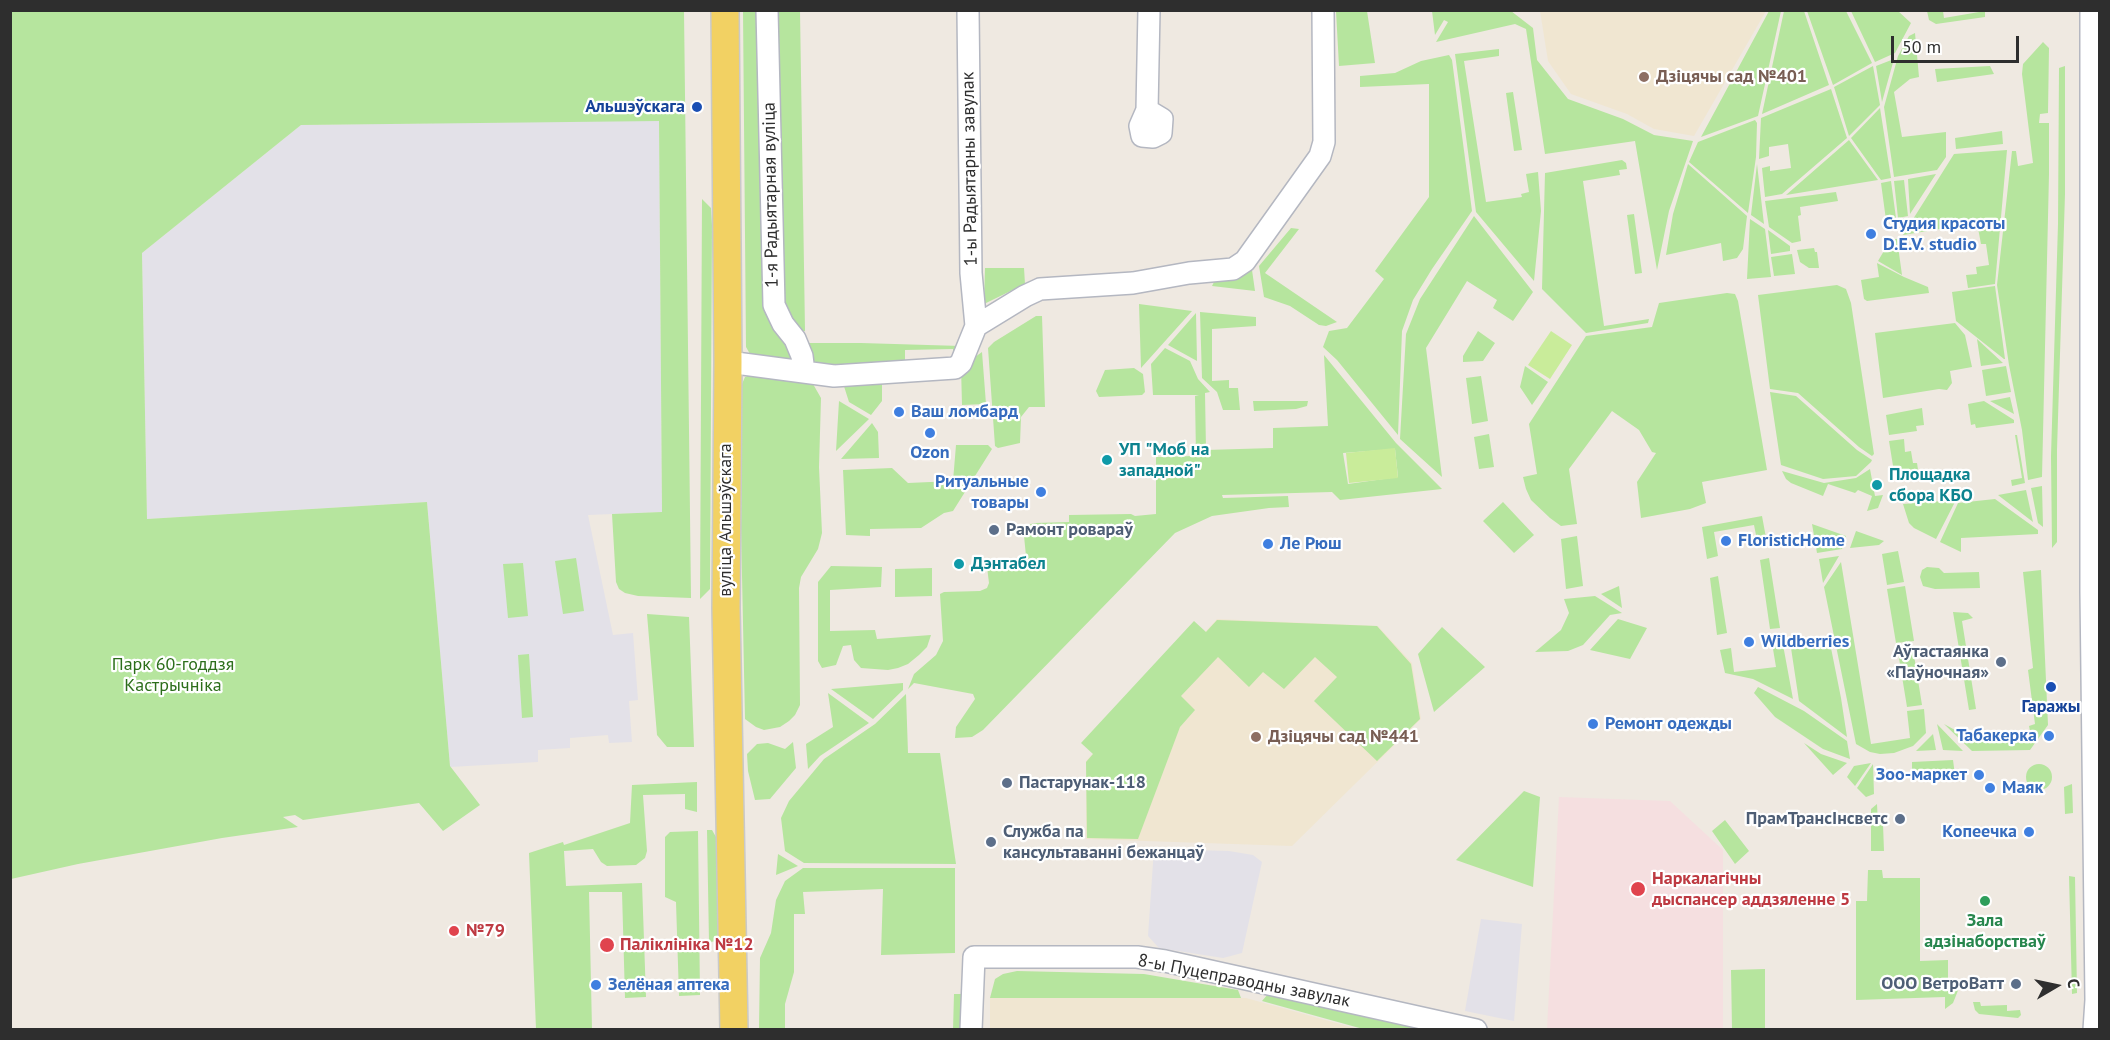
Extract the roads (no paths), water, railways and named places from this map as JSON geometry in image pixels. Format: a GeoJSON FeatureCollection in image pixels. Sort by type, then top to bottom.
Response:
{"type":"FeatureCollection","features":[{"type":"Feature","properties":{"kind":"main road","name":"вуліца Альшэўскага"},"geometry":{"type":"LineString","coordinates":[[725,10],[728,362],[726,608],[734,1029]]}},
{"type":"Feature","properties":{"kind":"street","name":"1-я Радыятарная вуліца"},"geometry":{"type":"LineString","coordinates":[[767,10],[774,305],[783,324],[795,339],[802,356],[804,372]]}},
{"type":"Feature","properties":{"kind":"street","name":"1-ы Радыятарны завулак"},"geometry":{"type":"LineString","coordinates":[[968,10],[971,273],[976,326]]}},
{"type":"Feature","properties":{"kind":"street"},"geometry":{"type":"LineString","coordinates":[[1147,110],[1149,10]]}},
{"type":"Feature","properties":{"kind":"street"},"geometry":{"type":"LineString","coordinates":[[728,362],[834,376],[955,368],[961,363],[976,326],[1040,289],[1133,283],[1189,273],[1220,272],[1233,269],[1245,261],[1320,156],[1324,142],[1323,10]]}},
{"type":"Feature","properties":{"kind":"street"},"geometry":{"type":"LineString","coordinates":[[2091,10],[2090,561],[2096,1000],[2094,1029]]}},
{"type":"Feature","properties":{"kind":"street","name":"8-ы Пуцеправодны завулак"},"geometry":{"type":"LineString","coordinates":[[971,1029],[974,957],[1137,957],[1165,961],[1476,1029]]}},
{"type":"Feature","properties":{"kind":"place","name":"Дзіцячы сад №401"},"geometry":{"type":"Point","coordinates":[1644,77]}},
{"type":"Feature","properties":{"kind":"place","name":"Альшэўскага"},"geometry":{"type":"Point","coordinates":[697,107]}},
{"type":"Feature","properties":{"kind":"place","name":"Студия красоты D.E.V. studio"},"geometry":{"type":"Point","coordinates":[1871,234]}},
{"type":"Feature","properties":{"kind":"place","name":"Ваш ломбард"},"geometry":{"type":"Point","coordinates":[899,412]}},
{"type":"Feature","properties":{"kind":"place","name":"Ozon"},"geometry":{"type":"Point","coordinates":[930,433]}},
{"type":"Feature","properties":{"kind":"place","name":"УП \"Моб на западной\""},"geometry":{"type":"Point","coordinates":[1107,460]}},
{"type":"Feature","properties":{"kind":"place","name":"Площадка сбора КБО"},"geometry":{"type":"Point","coordinates":[1877,485]}},
{"type":"Feature","properties":{"kind":"place","name":"Ритуальные товары"},"geometry":{"type":"Point","coordinates":[1041,492]}},
{"type":"Feature","properties":{"kind":"place","name":"Рамонт ровараў"},"geometry":{"type":"Point","coordinates":[994,530]}},
{"type":"Feature","properties":{"kind":"place","name":"FloristicHome"},"geometry":{"type":"Point","coordinates":[1726,541]}},
{"type":"Feature","properties":{"kind":"place","name":"Ле Рюш"},"geometry":{"type":"Point","coordinates":[1268,544]}},
{"type":"Feature","properties":{"kind":"place","name":"Дэнтабел"},"geometry":{"type":"Point","coordinates":[959,564]}},
{"type":"Feature","properties":{"kind":"place","name":"Wildberries"},"geometry":{"type":"Point","coordinates":[1749,642]}},
{"type":"Feature","properties":{"kind":"place","name":"Аўтастаянка «Паўночная»"},"geometry":{"type":"Point","coordinates":[2001,662]}},
{"type":"Feature","properties":{"kind":"place","name":"Гаражы"},"geometry":{"type":"Point","coordinates":[2051,687]}},
{"type":"Feature","properties":{"kind":"place","name":"Ремонт одежды"},"geometry":{"type":"Point","coordinates":[1593,724]}},
{"type":"Feature","properties":{"kind":"place","name":"Табакерка"},"geometry":{"type":"Point","coordinates":[2049,736]}},
{"type":"Feature","properties":{"kind":"place","name":"Дзіцячы сад №441"},"geometry":{"type":"Point","coordinates":[1256,737]}},
{"type":"Feature","properties":{"kind":"place","name":"Зоо-маркет"},"geometry":{"type":"Point","coordinates":[1979,775]}},
{"type":"Feature","properties":{"kind":"place","name":"Пастарунак-118"},"geometry":{"type":"Point","coordinates":[1007,783]}},
{"type":"Feature","properties":{"kind":"place","name":"Маяк"},"geometry":{"type":"Point","coordinates":[1990,788]}},
{"type":"Feature","properties":{"kind":"place","name":"ПрамТрансІнсветс"},"geometry":{"type":"Point","coordinates":[1900,819]}},
{"type":"Feature","properties":{"kind":"place","name":"Копеечка"},"geometry":{"type":"Point","coordinates":[2029,832]}},
{"type":"Feature","properties":{"kind":"place","name":"Служба па кансультаванні бежанцаў"},"geometry":{"type":"Point","coordinates":[991,842]}},
{"type":"Feature","properties":{"kind":"place","name":"Наркалагічны дыспансер аддзяленне 5"},"geometry":{"type":"Point","coordinates":[1638,889]}},
{"type":"Feature","properties":{"kind":"place","name":"Зала адзінаборстваў"},"geometry":{"type":"Point","coordinates":[1985,901]}},
{"type":"Feature","properties":{"kind":"place","name":"№79"},"geometry":{"type":"Point","coordinates":[454,931]}},
{"type":"Feature","properties":{"kind":"place","name":"Паліклініка №12"},"geometry":{"type":"Point","coordinates":[607,945]}},
{"type":"Feature","properties":{"kind":"place","name":"ООО ВетроВатт"},"geometry":{"type":"Point","coordinates":[2016,984]}},
{"type":"Feature","properties":{"kind":"place","name":"Зелёная аптека"},"geometry":{"type":"Point","coordinates":[596,985]}},
{"type":"Feature","properties":{"kind":"park label","name":"Парк 60-годдзя Кастрычніка"},"geometry":{"type":"Point","coordinates":[173,675]}}]}
